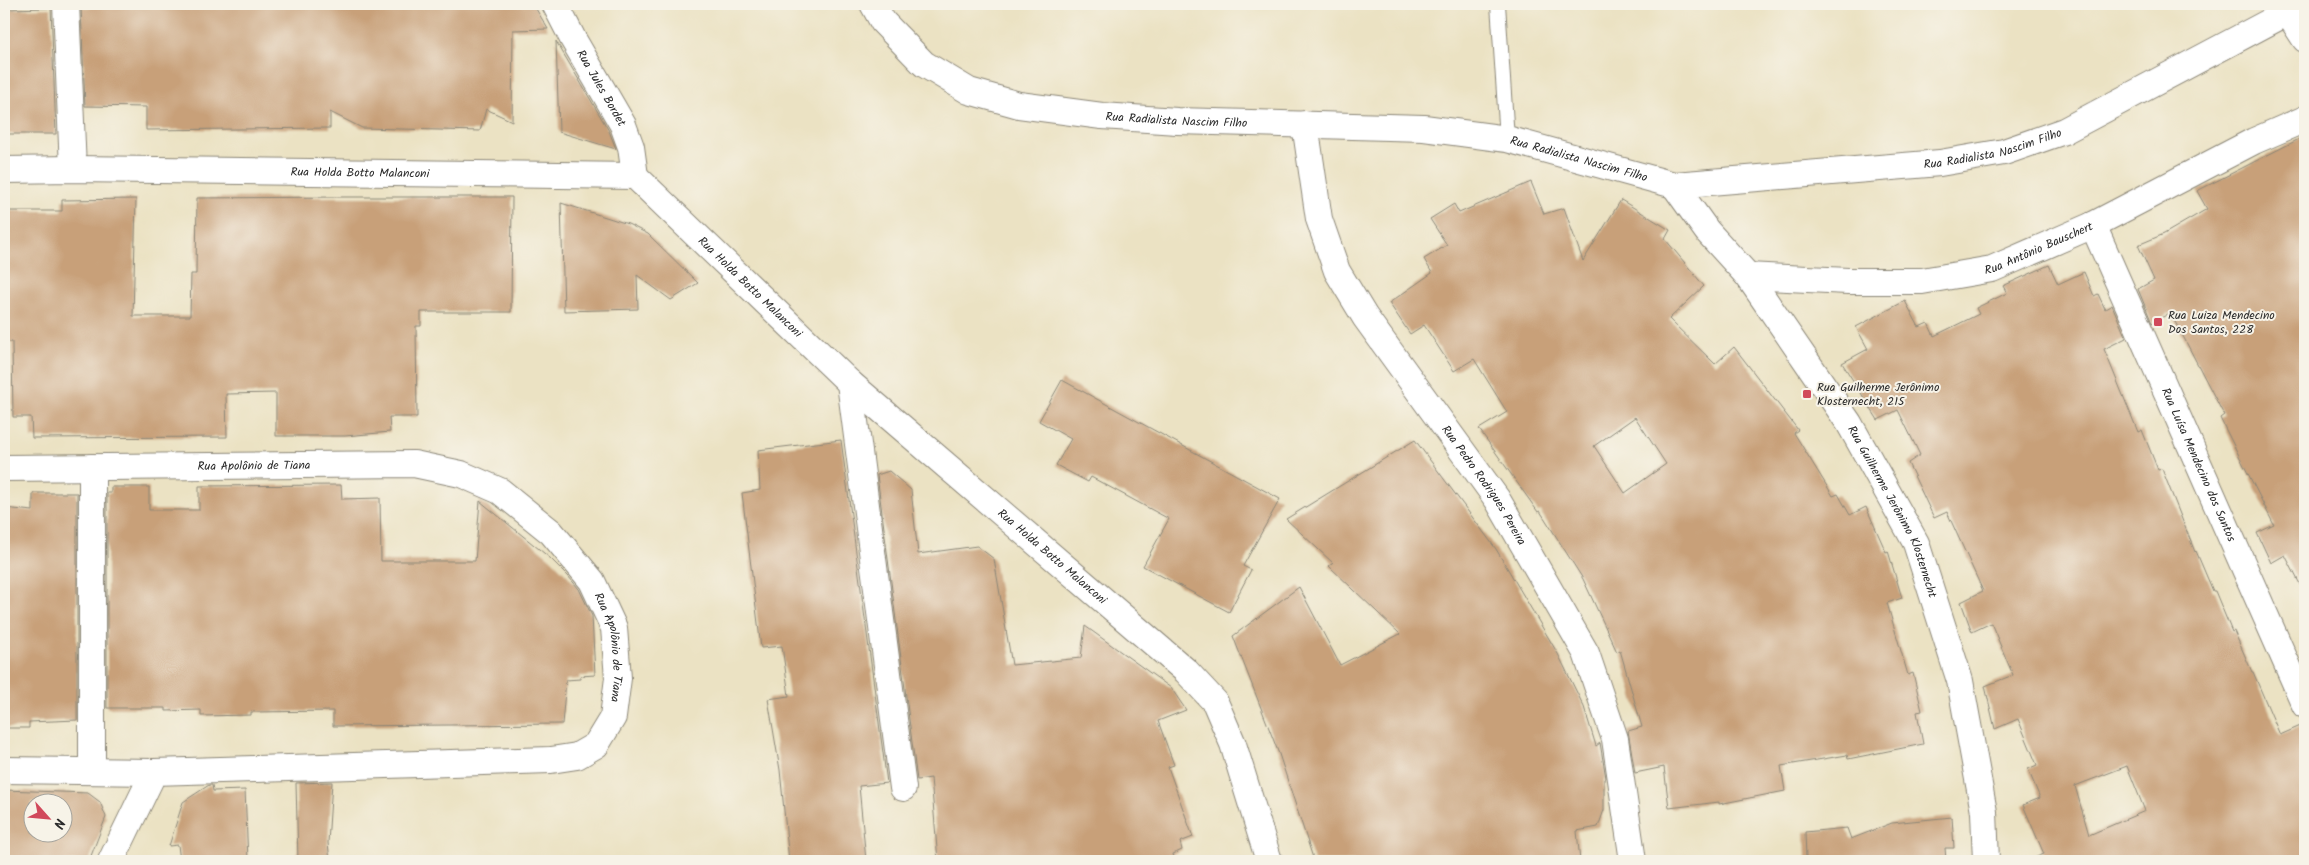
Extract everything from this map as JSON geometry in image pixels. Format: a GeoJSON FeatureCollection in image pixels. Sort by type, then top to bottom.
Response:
{"type":"FeatureCollection","features":[{"type":"Feature","properties":{"kind":"street"},"geometry":{"type":"LineString","coordinates":[[66,4],[73,169]]}},
{"type":"Feature","properties":{"kind":"street","name":"Rua Jules Bordet"},"geometry":{"type":"LineString","coordinates":[[555,4],[623,125],[631,147],[635,176]]}},
{"type":"Feature","properties":{"kind":"street","name":"Rua Radialista Nascim Filho"},"geometry":{"type":"LineString","coordinates":[[873,4],[883,22],[924,64],[969,91],[1019,105],[1102,116],[1177,121],[1424,128],[1507,139],[1674,185],[1940,163],[2004,152],[2064,131],[2285,8]]}},
{"type":"Feature","properties":{"kind":"street"},"geometry":{"type":"LineString","coordinates":[[2285,8],[2305,39]]}},
{"type":"Feature","properties":{"kind":"street","name":"Rua Antônio Bauschert"},"geometry":{"type":"LineString","coordinates":[[1748,276],[1848,281],[1922,281],[1992,269],[2092,225],[2254,140],[2305,119]]}},
{"type":"Feature","properties":{"kind":"street","name":"Rua Pedro Rodrigues Pereira"},"geometry":{"type":"LineString","coordinates":[[1305,124],[1319,219],[1337,272],[1366,317],[1497,499],[1586,653],[1615,739],[1631,861]]}},
{"type":"Feature","properties":{"kind":"street","name":"Rua Holda Botto Malanconi"},"geometry":{"type":"LineString","coordinates":[[4,170],[73,169],[635,176],[850,383],[1186,670],[1215,702],[1233,744],[1269,861]]}},
{"type":"Feature","properties":{"kind":"street","name":"Rua Guilherme Jerônimo Klosternecht"},"geometry":{"type":"LineString","coordinates":[[1674,185],[1707,230],[1748,276],[1849,423],[1916,544],[1960,681],[1984,812],[1986,861]]}},
{"type":"Feature","properties":{"kind":"street","name":"Rua Luísa Mendecino dos Santos"},"geometry":{"type":"LineString","coordinates":[[2092,225],[2305,705]]}},
{"type":"Feature","properties":{"kind":"street"},"geometry":{"type":"LineString","coordinates":[[850,383],[903,788]]}},
{"type":"Feature","properties":{"kind":"street","name":"Rua Apolônio de Tiana"},"geometry":{"type":"LineString","coordinates":[[4,468],[414,464],[461,474],[500,491],[552,532],[592,581],[614,628],[618,678],[613,717],[596,745],[577,756],[550,760],[154,772],[4,770]]}},
{"type":"Feature","properties":{"kind":"street"},"geometry":{"type":"LineString","coordinates":[[92,467],[92,771]]}},
{"type":"Feature","properties":{"kind":"street"},"geometry":{"type":"LineString","coordinates":[[111,861],[154,772]]}},
{"type":"Feature","properties":{"kind":"lane"},"geometry":{"type":"LineString","coordinates":[[1498,4],[1507,139]]}},
{"type":"Feature","properties":{"kind":"building"},"geometry":{"type":"Polygon","coordinates":[[[91,4],[533,4],[548,29],[513,30],[512,121],[486,109],[480,131],[362,128],[330,112],[330,128],[146,130],[146,107],[85,106],[81,7],[91,7],[91,4]]]}},
{"type":"Feature","properties":{"kind":"building"},"geometry":{"type":"Polygon","coordinates":[[[51,8],[56,134],[4,134],[4,9],[51,8]]]}},
{"type":"Feature","properties":{"kind":"building"},"geometry":{"type":"Polygon","coordinates":[[[556,41],[609,131],[616,149],[559,132],[556,41]]]}},
{"type":"Feature","properties":{"kind":"building"},"geometry":{"type":"Polygon","coordinates":[[[2305,136],[2305,594],[2285,555],[2271,563],[2257,533],[2274,525],[2220,418],[2224,415],[2170,313],[2152,323],[2138,289],[2154,280],[2138,245],[2164,234],[2207,209],[2197,191],[2305,136]]]}},
{"type":"Feature","properties":{"kind":"building"},"geometry":{"type":"Polygon","coordinates":[[[1531,182],[1544,214],[1564,208],[1583,261],[1621,200],[1670,230],[1665,239],[1704,286],[1669,319],[1715,364],[1734,347],[1798,430],[1794,433],[1833,496],[1838,494],[1850,515],[1866,507],[1886,552],[1888,551],[1902,598],[1887,603],[1908,675],[1913,673],[1922,711],[1917,712],[1923,744],[1848,759],[1847,755],[1781,766],[1785,791],[1719,804],[1719,802],[1669,808],[1664,767],[1635,773],[1628,731],[1642,727],[1620,650],[1617,652],[1583,579],[1540,511],[1538,512],[1479,429],[1507,412],[1474,359],[1454,371],[1424,325],[1410,334],[1389,303],[1432,273],[1424,259],[1447,245],[1430,219],[1454,204],[1459,213],[1531,182]],[[1635,417],[1594,446],[1625,493],[1666,464],[1635,417]]]}},
{"type":"Feature","properties":{"kind":"building"},"geometry":{"type":"Polygon","coordinates":[[[512,197],[511,312],[421,312],[421,326],[416,326],[417,417],[389,417],[390,432],[345,436],[276,436],[276,393],[226,394],[227,437],[32,438],[31,417],[13,417],[12,342],[6,342],[6,319],[4,319],[4,211],[62,211],[62,200],[136,199],[133,316],[190,316],[191,274],[196,274],[197,198],[512,197]]]}},
{"type":"Feature","properties":{"kind":"building"},"geometry":{"type":"Polygon","coordinates":[[[561,203],[628,224],[648,234],[698,283],[671,300],[637,275],[638,309],[564,311],[561,203]]]}},
{"type":"Feature","properties":{"kind":"building"},"geometry":{"type":"Polygon","coordinates":[[[2049,265],[2058,284],[2084,272],[2094,296],[2098,294],[2105,309],[2112,305],[2126,338],[2104,349],[2138,432],[2142,430],[2158,470],[2162,469],[2195,552],[2213,591],[2215,591],[2232,632],[2234,631],[2280,735],[2305,724],[2305,861],[2027,861],[2044,854],[2023,805],[2040,798],[2028,769],[2037,765],[2018,719],[1995,729],[1985,686],[2013,675],[1991,623],[1972,632],[1961,602],[1983,591],[1947,512],[1934,518],[1908,463],[1920,455],[1898,410],[1878,420],[1842,363],[1868,349],[1856,327],[1905,301],[1919,327],[1928,323],[1934,336],[1979,314],[1976,308],[2007,293],[2003,286],[2049,265]],[[2127,766],[2075,786],[2089,835],[2145,811],[2127,766]]]}},
{"type":"Feature","properties":{"kind":"building"},"geometry":{"type":"Polygon","coordinates":[[[1062,380],[1280,499],[1243,566],[1251,570],[1229,612],[1143,566],[1169,519],[1091,477],[1088,482],[1056,465],[1071,439],[1039,421],[1062,380]]]}},
{"type":"Feature","properties":{"kind":"building"},"geometry":{"type":"Polygon","coordinates":[[[841,440],[887,783],[859,786],[866,861],[789,861],[780,770],[768,699],[789,696],[782,646],[761,648],[742,493],[760,490],[758,450],[841,440]]]}},
{"type":"Feature","properties":{"kind":"building"},"geometry":{"type":"Polygon","coordinates":[[[1415,440],[1496,549],[1558,654],[1584,707],[1596,746],[1600,743],[1606,778],[1604,779],[1604,810],[1598,827],[1577,831],[1580,861],[1314,861],[1279,754],[1233,636],[1299,587],[1340,665],[1400,634],[1329,566],[1333,563],[1286,519],[1415,440]]]}},
{"type":"Feature","properties":{"kind":"building"},"geometry":{"type":"Polygon","coordinates":[[[889,471],[911,490],[918,554],[977,546],[994,559],[1012,665],[1081,658],[1085,626],[1171,688],[1186,710],[1158,721],[1174,765],[1168,767],[1193,837],[1180,842],[1182,850],[1173,854],[1175,861],[938,861],[931,778],[917,780],[877,475],[889,471]]]}},
{"type":"Feature","properties":{"kind":"building"},"geometry":{"type":"Polygon","coordinates":[[[341,485],[342,499],[380,498],[381,561],[475,561],[480,501],[550,558],[568,576],[579,589],[592,616],[595,675],[580,676],[580,679],[566,680],[562,724],[333,726],[333,711],[251,712],[251,715],[201,716],[201,710],[166,711],[166,708],[107,708],[107,493],[111,493],[111,487],[149,487],[149,510],[199,510],[199,486],[341,485]]]}},
{"type":"Feature","properties":{"kind":"building"},"geometry":{"type":"Polygon","coordinates":[[[33,493],[77,493],[77,720],[29,722],[29,728],[4,728],[4,508],[33,511],[33,493]]]}},
{"type":"Feature","properties":{"kind":"building"},"geometry":{"type":"Polygon","coordinates":[[[332,782],[328,843],[330,861],[298,861],[296,783],[332,782]]]}},
{"type":"Feature","properties":{"kind":"building"},"geometry":{"type":"Polygon","coordinates":[[[209,785],[212,785],[213,791],[245,790],[248,861],[180,861],[178,845],[169,846],[183,802],[209,785]]]}},
{"type":"Feature","properties":{"kind":"building"},"geometry":{"type":"Polygon","coordinates":[[[4,790],[60,792],[22,792],[22,842],[72,842],[72,792],[88,793],[100,802],[106,817],[89,861],[4,861],[4,790]]]}},
{"type":"Feature","properties":{"kind":"building"},"geometry":{"type":"Polygon","coordinates":[[[1952,817],[1954,848],[1945,848],[1946,861],[1800,861],[1806,858],[1805,832],[1847,828],[1851,839],[1892,823],[1952,817]]]}},
{"type":"Feature","properties":{"kind":"place","name":"Rua Luiza Mendecino Dos Santos, 228"},"geometry":{"type":"Point","coordinates":[2158,322]}},
{"type":"Feature","properties":{"kind":"place","name":"Rua Guilherme Jerônimo Klosternecht, 215"},"geometry":{"type":"Point","coordinates":[1807,394]}}]}
